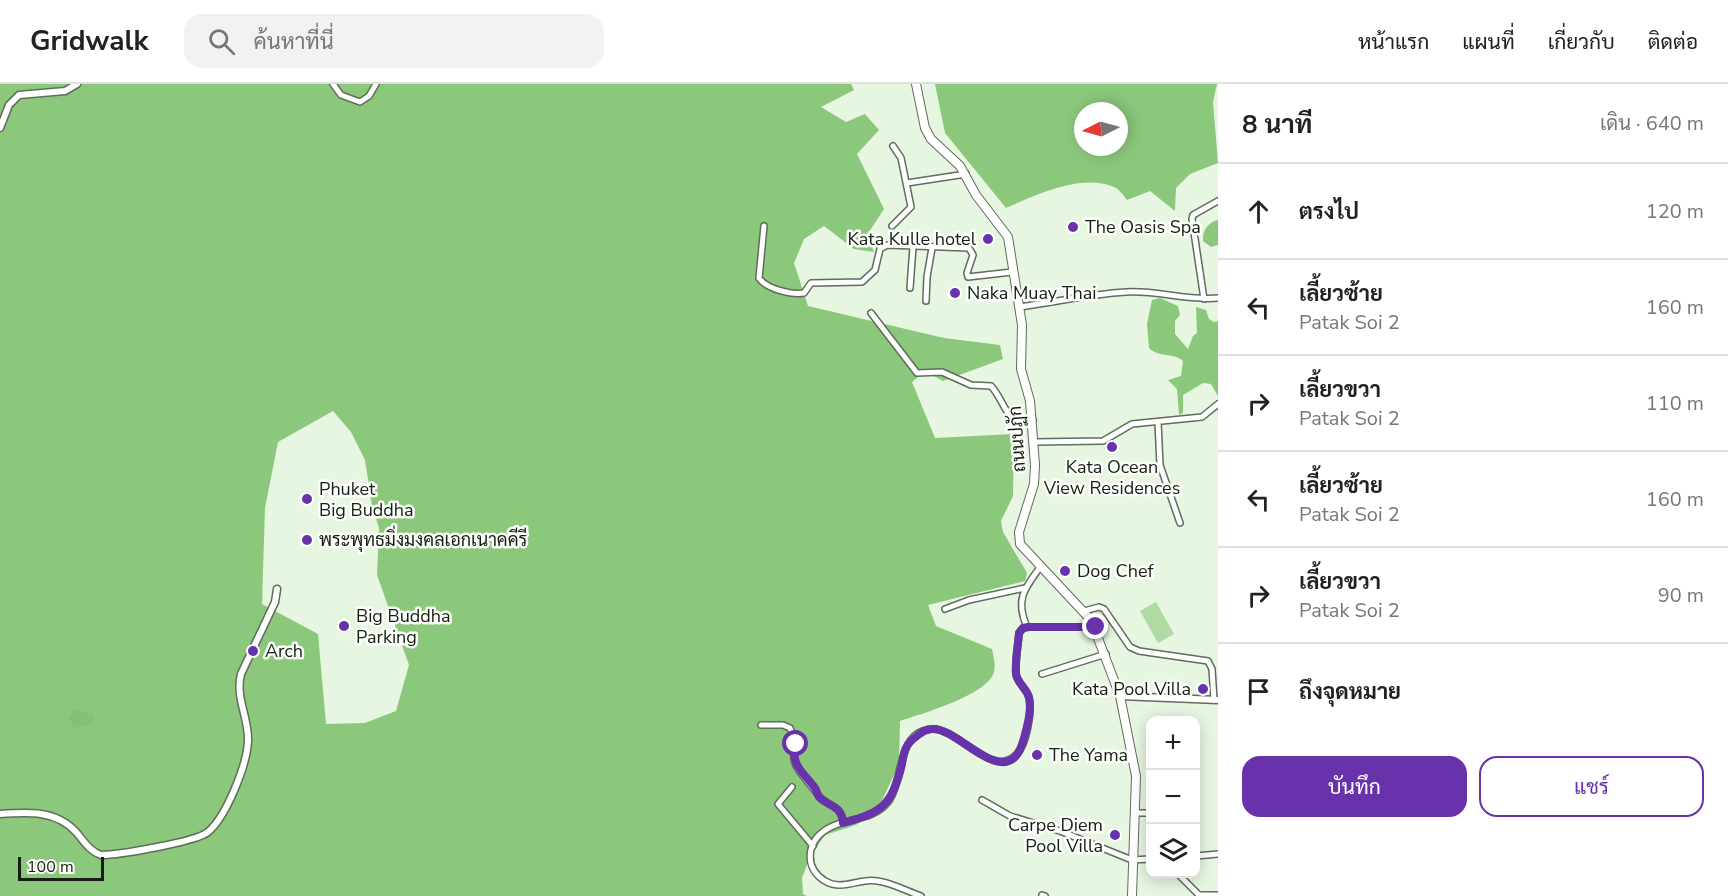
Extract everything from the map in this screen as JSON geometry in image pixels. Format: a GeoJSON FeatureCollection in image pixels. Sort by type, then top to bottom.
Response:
{"type":"FeatureCollection","features":[{"type":"Feature","properties":{"kind":"main road","name":"ถนนปฏัก"},"geometry":{"type":"LineString","coordinates":[[916,84],[925,128],[931,140],[966,174],[976,195],[1008,237],[1012,272],[1020,307],[1021,369],[1033,420],[1034,442],[1034,484],[1019,532],[1020,544],[1084,611],[1096,627],[1120,696],[1136,776],[1131,896]]}},
{"type":"Feature","properties":{"kind":"street"},"geometry":{"type":"LineString","coordinates":[[0,128],[9,105],[18,95],[65,91],[77,84]]}},
{"type":"Feature","properties":{"kind":"street"},"geometry":{"type":"LineString","coordinates":[[333,84],[341,95],[360,102],[369,96],[376,84]]}},
{"type":"Feature","properties":{"kind":"street"},"geometry":{"type":"LineString","coordinates":[[892,226],[911,207],[908,183],[901,158],[893,146]]}},
{"type":"Feature","properties":{"kind":"street"},"geometry":{"type":"LineString","coordinates":[[908,183],[966,174]]}},
{"type":"Feature","properties":{"kind":"street"},"geometry":{"type":"LineString","coordinates":[[1204,299],[1192,219],[1193,215],[1218,201]]}},
{"type":"Feature","properties":{"kind":"street"},"geometry":{"type":"LineString","coordinates":[[764,226],[759,278],[762,283],[791,295],[804,293],[811,283],[862,282],[875,270],[877,254],[887,245],[969,248],[974,255],[967,273],[968,278],[1012,272]]}},
{"type":"Feature","properties":{"kind":"street"},"geometry":{"type":"LineString","coordinates":[[910,288],[913,247]]}},
{"type":"Feature","properties":{"kind":"street"},"geometry":{"type":"LineString","coordinates":[[926,301],[932,248]]}},
{"type":"Feature","properties":{"kind":"street"},"geometry":{"type":"LineString","coordinates":[[1020,307],[1125,292],[1150,292],[1204,299],[1218,298]]}},
{"type":"Feature","properties":{"kind":"street"},"geometry":{"type":"LineString","coordinates":[[871,313],[917,373],[942,372],[971,385],[991,386],[999,394],[1007,415],[1017,422],[1033,420]]}},
{"type":"Feature","properties":{"kind":"street"},"geometry":{"type":"LineString","coordinates":[[1034,442],[1103,441],[1132,424],[1202,417],[1218,404]]}},
{"type":"Feature","properties":{"kind":"street"},"geometry":{"type":"LineString","coordinates":[[1158,422],[1160,465],[1180,523]]}},
{"type":"Feature","properties":{"kind":"street"},"geometry":{"type":"LineString","coordinates":[[1028,627],[1022,614],[1025,588],[1041,566]]}},
{"type":"Feature","properties":{"kind":"street"},"geometry":{"type":"LineString","coordinates":[[945,609],[969,600],[1025,588]]}},
{"type":"Feature","properties":{"kind":"street"},"geometry":{"type":"LineString","coordinates":[[0,814],[46,814],[63,819],[93,852],[101,855],[174,843],[207,833],[231,798],[241,769],[248,743],[238,685],[271,612],[277,589]]}},
{"type":"Feature","properties":{"kind":"street"},"geometry":{"type":"LineString","coordinates":[[1084,611],[1099,607],[1104,609],[1130,647],[1139,651],[1208,661],[1212,669],[1216,700],[1120,696]]}},
{"type":"Feature","properties":{"kind":"street"},"geometry":{"type":"LineString","coordinates":[[921,896],[880,880],[841,886],[828,883],[814,872],[809,857],[813,846],[825,830],[872,815],[882,809],[892,796],[904,749],[924,731],[933,729],[942,731],[987,758],[999,762],[1011,760],[1019,752],[1028,718],[1029,696],[1016,677],[1019,633],[1023,628],[1028,627],[1096,627]]}},
{"type":"Feature","properties":{"kind":"street"},"geometry":{"type":"LineString","coordinates":[[1042,674],[1106,654]]}},
{"type":"Feature","properties":{"kind":"street"},"geometry":{"type":"LineString","coordinates":[[761,725],[783,725],[790,728],[796,744],[793,753],[798,769],[820,797],[836,806],[843,815],[843,823]]}},
{"type":"Feature","properties":{"kind":"street"},"geometry":{"type":"LineString","coordinates":[[792,787],[778,804],[813,846]]}},
{"type":"Feature","properties":{"kind":"street"},"geometry":{"type":"LineString","coordinates":[[982,800],[1010,816],[1060,831],[1132,860],[1146,859]]}},
{"type":"Feature","properties":{"kind":"street"},"geometry":{"type":"LineString","coordinates":[[1135,813],[1146,813]]}},
{"type":"Feature","properties":{"kind":"street"},"geometry":{"type":"LineString","coordinates":[[1200,856],[1218,854]]}},
{"type":"Feature","properties":{"kind":"street"},"geometry":{"type":"LineString","coordinates":[[1183,878],[1199,895],[1218,895]]}},
{"type":"Feature","properties":{"kind":"shaded area"},"geometry":{"type":"Polygon","coordinates":[[[0,84],[851,84],[854,90],[821,107],[846,122],[865,114],[879,130],[857,154],[884,209],[867,235],[874,252],[854,249],[824,226],[804,239],[794,263],[808,306],[944,338],[1000,345],[1003,359],[943,381],[925,371],[912,382],[935,438],[1014,434],[1013,496],[1001,521],[1003,532],[1027,573],[1025,581],[928,605],[936,626],[992,649],[994,672],[980,688],[967,696],[900,721],[899,764],[878,809],[856,825],[825,835],[810,857],[802,878],[803,894],[807,896],[0,896],[0,84]],[[333,411],[278,442],[265,508],[262,604],[318,634],[326,724],[365,723],[396,711],[409,665],[377,575],[379,528],[372,506],[365,460],[351,432],[333,411]]]}},
{"type":"Feature","properties":{"kind":"shaded area"},"geometry":{"type":"Polygon","coordinates":[[[935,84],[1217,84],[1213,102],[1218,163],[1190,174],[1176,188],[1175,211],[1150,191],[1127,200],[1114,187],[1101,183],[1059,187],[1006,208],[945,133],[935,84]]]}},
{"type":"Feature","properties":{"kind":"shaded area"},"geometry":{"type":"Polygon","coordinates":[[[1218,220],[1218,245],[1211,247],[1203,241],[1204,234],[1209,225],[1218,220]]]}},
{"type":"Feature","properties":{"kind":"shaded area"},"geometry":{"type":"Polygon","coordinates":[[[1160,298],[1178,306],[1180,315],[1175,321],[1175,334],[1188,349],[1193,336],[1197,333],[1196,307],[1206,310],[1209,319],[1214,322],[1218,321],[1218,396],[1211,384],[1203,383],[1183,395],[1183,413],[1179,415],[1177,389],[1168,380],[1181,376],[1183,361],[1157,353],[1149,348],[1147,324],[1152,300],[1160,298]]]}},
{"type":"Feature","properties":{"kind":"shaded area"},"geometry":{"type":"Polygon","coordinates":[[[1156,602],[1174,634],[1158,643],[1140,611],[1156,602]]]}},
{"type":"Feature","properties":{"kind":"shaded area"},"geometry":{"type":"Polygon","coordinates":[[[74,709],[93,715],[94,721],[87,726],[75,728],[69,719],[74,709]]]}},
{"type":"Feature","properties":{"kind":"place","name":"The Oasis Spa"},"geometry":{"type":"Point","coordinates":[1073,227]}},
{"type":"Feature","properties":{"kind":"place","name":"Kata Kulle hotel"},"geometry":{"type":"Point","coordinates":[988,239]}},
{"type":"Feature","properties":{"kind":"place","name":"Naka Muay Thai"},"geometry":{"type":"Point","coordinates":[955,293]}},
{"type":"Feature","properties":{"kind":"place","name":"Kata Ocean View Residences"},"geometry":{"type":"Point","coordinates":[1112,447]}},
{"type":"Feature","properties":{"kind":"place","name":"Phuket Big Buddha"},"geometry":{"type":"Point","coordinates":[307,499]}},
{"type":"Feature","properties":{"kind":"place","name":"พระพุทธมิ่งมงคลเอกเนาคคีรี"},"geometry":{"type":"Point","coordinates":[307,540]}},
{"type":"Feature","properties":{"kind":"place","name":"Dog Chef"},"geometry":{"type":"Point","coordinates":[1065,571]}},
{"type":"Feature","properties":{"kind":"place","name":"Big Buddha Parking"},"geometry":{"type":"Point","coordinates":[344,626]}},
{"type":"Feature","properties":{"kind":"place","name":"Arch"},"geometry":{"type":"Point","coordinates":[253,651]}},
{"type":"Feature","properties":{"kind":"place","name":"Kata Pool Villa"},"geometry":{"type":"Point","coordinates":[1203,689]}},
{"type":"Feature","properties":{"kind":"place","name":"The Yama"},"geometry":{"type":"Point","coordinates":[1037,755]}},
{"type":"Feature","properties":{"kind":"place","name":"Carpe Diem Pool Villa"},"geometry":{"type":"Point","coordinates":[1115,835]}},
{"type":"Feature","properties":{"kind":"route"},"geometry":{"type":"LineString","coordinates":[[796,744],[793,753],[798,769],[820,797],[836,806],[843,815],[843,823],[872,815],[882,809],[892,796],[904,749],[909,742],[924,731],[933,729],[942,731],[987,758],[999,762],[1011,760],[1019,752],[1028,718],[1029,696],[1016,677],[1019,633],[1023,628],[1028,627],[1096,627]]}}]}
